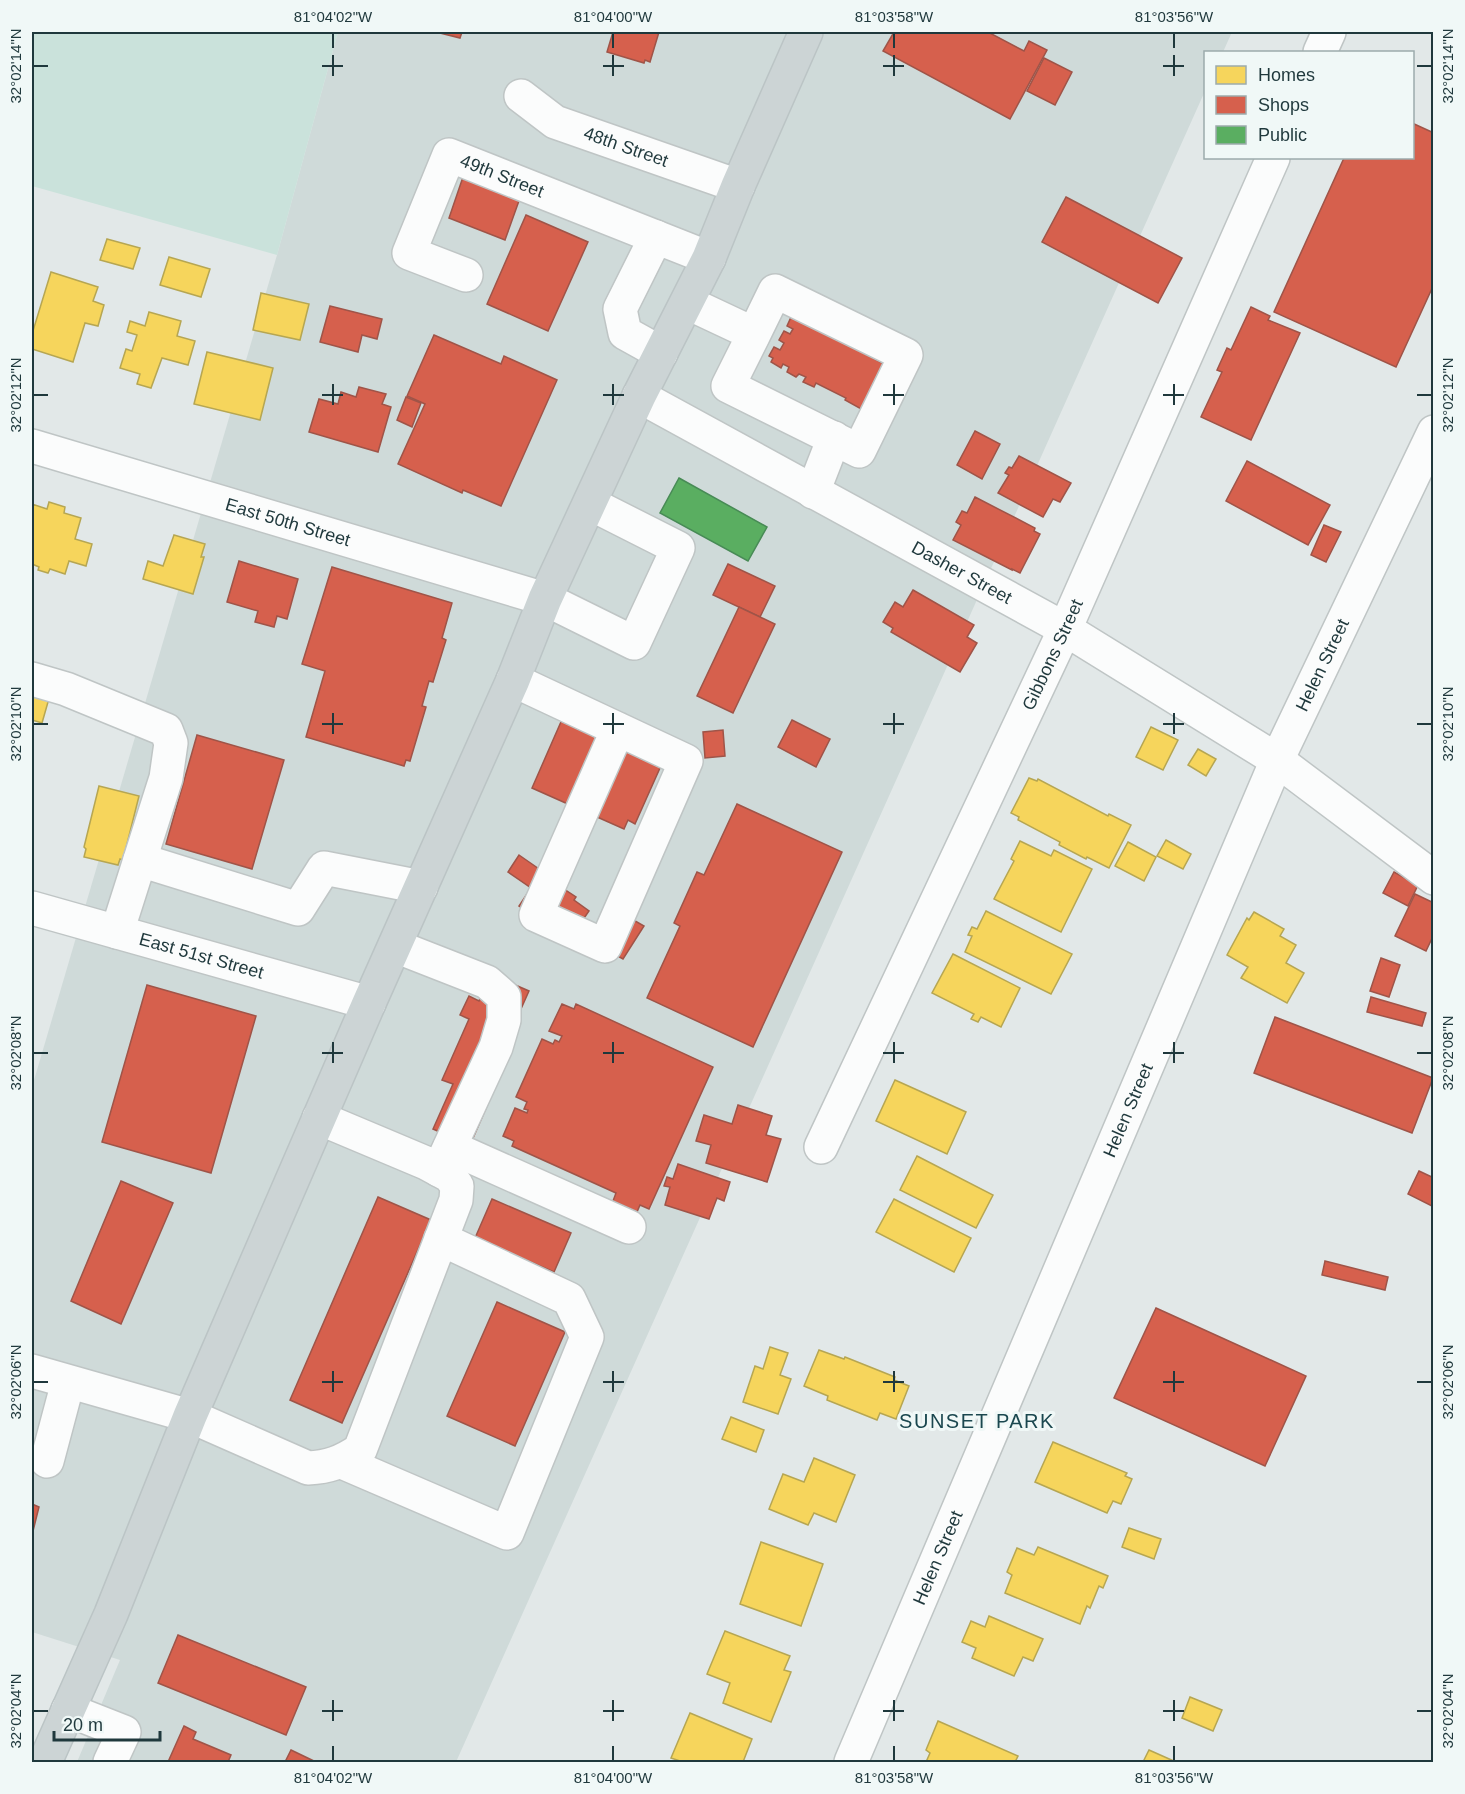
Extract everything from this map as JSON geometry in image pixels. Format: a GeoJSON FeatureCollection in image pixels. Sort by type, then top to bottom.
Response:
{"type":"FeatureCollection","features":[{"type":"Feature","properties":{"kind":"main road"},"geometry":{"type":"LineString","coordinates":[[45,1762],[111,1614],[190,1416],[369,1003],[513,680],[545,599],[591,504],[639,396],[709,258],[806,32]]}},
{"type":"Feature","properties":{"kind":"street"},"geometry":{"type":"LineString","coordinates":[[1320,51],[1329,32]]}},
{"type":"Feature","properties":{"kind":"street","name":"48th Street"},"geometry":{"type":"LineString","coordinates":[[521,96],[555,122],[738,186]]}},
{"type":"Feature","properties":{"kind":"street","name":"49th Street"},"geometry":{"type":"LineString","coordinates":[[466,275],[409,253],[449,154],[709,258]]}},
{"type":"Feature","properties":{"kind":"street","name":"Gibbons Street"},"geometry":{"type":"LineString","coordinates":[[821,1147],[1065,629],[1273,159]]}},
{"type":"Feature","properties":{"kind":"street"},"geometry":{"type":"LineString","coordinates":[[656,237],[620,309],[625,333],[662,353]]}},
{"type":"Feature","properties":{"kind":"street"},"geometry":{"type":"LineString","coordinates":[[775,291],[906,355],[859,451],[728,386],[754,334],[775,291]]}},
{"type":"Feature","properties":{"kind":"street"},"geometry":{"type":"LineString","coordinates":[[688,303],[754,334]]}},
{"type":"Feature","properties":{"kind":"street","name":"Dasher Street"},"geometry":{"type":"LineString","coordinates":[[639,396],[1065,629],[1276,760],[1434,878]]}},
{"type":"Feature","properties":{"kind":"street"},"geometry":{"type":"LineString","coordinates":[[734,448],[755,400]]}},
{"type":"Feature","properties":{"kind":"street","name":"Helen Street"},"geometry":{"type":"LineString","coordinates":[[851,1762],[1276,760],[1434,432]]}},
{"type":"Feature","properties":{"kind":"street"},"geometry":{"type":"LineString","coordinates":[[813,492],[834,438]]}},
{"type":"Feature","properties":{"kind":"street","name":"East 50th Street"},"geometry":{"type":"LineString","coordinates":[[32,446],[545,599],[634,643],[678,548],[591,504]]}},
{"type":"Feature","properties":{"kind":"street"},"geometry":{"type":"LineString","coordinates":[[32,679],[66,689],[166,730],[171,743],[166,778],[117,932]]}},
{"type":"Feature","properties":{"kind":"street"},"geometry":{"type":"LineString","coordinates":[[513,680],[618,729],[686,761],[605,946],[536,915],[618,729]]}},
{"type":"Feature","properties":{"kind":"street"},"geometry":{"type":"LineString","coordinates":[[140,860],[298,909],[324,868],[421,887]]}},
{"type":"Feature","properties":{"kind":"street","name":"East 51st Street"},"geometry":{"type":"LineString","coordinates":[[32,908],[369,1003]]}},
{"type":"Feature","properties":{"kind":"street"},"geometry":{"type":"LineString","coordinates":[[32,1371],[190,1416],[308,1468],[327,1467],[342,1462],[360,1450],[456,1200],[457,1186],[450,1176],[444,1159],[496,1047],[504,1020],[504,997],[488,982],[395,946]]}},
{"type":"Feature","properties":{"kind":"street"},"geometry":{"type":"LineString","coordinates":[[319,1118],[444,1159],[629,1227]]}},
{"type":"Feature","properties":{"kind":"street"},"geometry":{"type":"LineString","coordinates":[[342,1462],[507,1533],[587,1337],[569,1299],[441,1239]]}},
{"type":"Feature","properties":{"kind":"street"},"geometry":{"type":"LineString","coordinates":[[48,1461],[68,1382]]}},
{"type":"Feature","properties":{"kind":"street"},"geometry":{"type":"LineString","coordinates":[[68,1710],[124,1732],[110,1762]]}},
{"type":"Feature","properties":{"kind":"shaded area"},"geometry":{"type":"Polygon","coordinates":[[[338,32],[1232,32],[1223,51],[1204,51],[1204,93],[456,1762],[77,1762],[120,1660],[32,1632],[32,1087],[277,255],[338,32]]]}},
{"type":"Feature","properties":{"kind":"green space"},"geometry":{"type":"Polygon","coordinates":[[[32,32],[338,32],[277,255],[32,186],[32,32]]]}},
{"type":"Feature","properties":{"kind":"building: Homes"},"geometry":{"type":"Polygon","coordinates":[[[107,239],[140,248],[133,269],[100,260],[107,239]]]}},
{"type":"Feature","properties":{"kind":"building: Homes"},"geometry":{"type":"Polygon","coordinates":[[[169,257],[210,269],[201,297],[160,285],[169,257]]]}},
{"type":"Feature","properties":{"kind":"building: Homes"},"geometry":{"type":"Polygon","coordinates":[[[51,272],[98,287],[93,301],[104,305],[98,326],[85,323],[73,362],[32,349],[32,334],[51,272]]]}},
{"type":"Feature","properties":{"kind":"building: Homes"},"geometry":{"type":"Polygon","coordinates":[[[261,293],[309,304],[300,340],[253,330],[261,293]]]}},
{"type":"Feature","properties":{"kind":"building: Homes"},"geometry":{"type":"Polygon","coordinates":[[[149,312],[181,321],[177,336],[195,341],[188,365],[162,358],[151,388],[137,384],[140,374],[120,368],[126,349],[132,351],[137,335],[127,332],[130,321],[145,326],[149,312]]]}},
{"type":"Feature","properties":{"kind":"building: Homes"},"geometry":{"type":"Polygon","coordinates":[[[207,352],[273,368],[260,420],[194,404],[207,352]]]}},
{"type":"Feature","properties":{"kind":"building: Homes"},"geometry":{"type":"Polygon","coordinates":[[[49,502],[65,507],[64,513],[81,518],[75,539],[92,544],[86,566],[69,561],[65,574],[50,569],[48,573],[38,570],[39,567],[32,564],[32,504],[47,509],[49,502]]]}},
{"type":"Feature","properties":{"kind":"building: Homes"},"geometry":{"type":"Polygon","coordinates":[[[174,535],[205,544],[201,557],[204,557],[193,594],[143,579],[148,561],[163,566],[174,535]]]}},
{"type":"Feature","properties":{"kind":"building: Homes"},"geometry":{"type":"Polygon","coordinates":[[[32,690],[50,695],[42,723],[32,720],[32,690]]]}},
{"type":"Feature","properties":{"kind":"building: Homes"},"geometry":{"type":"Polygon","coordinates":[[[1151,727],[1178,740],[1163,770],[1136,757],[1151,727]]]}},
{"type":"Feature","properties":{"kind":"building: Homes"},"geometry":{"type":"Polygon","coordinates":[[[1198,749],[1216,759],[1206,776],[1188,765],[1198,749]]]}},
{"type":"Feature","properties":{"kind":"building: Homes"},"geometry":{"type":"Polygon","coordinates":[[[1029,778],[1037,781],[1038,779],[1108,816],[1109,814],[1131,825],[1109,868],[1059,845],[1060,842],[1018,820],[1019,817],[1011,813],[1029,778]]]}},
{"type":"Feature","properties":{"kind":"building: Homes"},"geometry":{"type":"Polygon","coordinates":[[[99,786],[139,796],[123,860],[120,859],[118,865],[84,857],[86,849],[84,847],[99,786]]]}},
{"type":"Feature","properties":{"kind":"building: Homes"},"geometry":{"type":"Polygon","coordinates":[[[1166,840],[1191,854],[1183,869],[1157,856],[1166,840]]]}},
{"type":"Feature","properties":{"kind":"building: Homes"},"geometry":{"type":"Polygon","coordinates":[[[1020,841],[1051,856],[1054,850],[1092,869],[1061,932],[994,899],[1014,861],[1011,859],[1020,841]]]}},
{"type":"Feature","properties":{"kind":"building: Homes"},"geometry":{"type":"Polygon","coordinates":[[[1128,842],[1156,857],[1144,881],[1115,866],[1128,842]]]}},
{"type":"Feature","properties":{"kind":"building: Homes"},"geometry":{"type":"Polygon","coordinates":[[[986,911],[1072,954],[1051,994],[965,952],[972,936],[968,935],[972,927],[977,929],[986,911]]]}},
{"type":"Feature","properties":{"kind":"building: Homes"},"geometry":{"type":"Polygon","coordinates":[[[1254,912],[1284,929],[1280,936],[1296,945],[1286,963],[1304,973],[1287,1003],[1241,978],[1248,967],[1227,955],[1247,918],[1249,920],[1254,912]]]}},
{"type":"Feature","properties":{"kind":"building: Homes"},"geometry":{"type":"Polygon","coordinates":[[[953,954],[1020,988],[1001,1027],[981,1017],[978,1022],[971,1019],[974,1014],[932,993],[953,954]]]}},
{"type":"Feature","properties":{"kind":"building: Homes"},"geometry":{"type":"Polygon","coordinates":[[[895,1080],[966,1112],[947,1154],[876,1121],[895,1080]]]}},
{"type":"Feature","properties":{"kind":"building: Homes"},"geometry":{"type":"Polygon","coordinates":[[[917,1156],[993,1195],[976,1228],[900,1190],[917,1156]]]}},
{"type":"Feature","properties":{"kind":"building: Homes"},"geometry":{"type":"Polygon","coordinates":[[[894,1199],[971,1238],[954,1272],[876,1232],[894,1199]]]}},
{"type":"Feature","properties":{"kind":"building: Homes"},"geometry":{"type":"Polygon","coordinates":[[[770,1347],[788,1353],[780,1375],[791,1379],[778,1414],[743,1402],[755,1366],[763,1369],[770,1347]]]}},
{"type":"Feature","properties":{"kind":"building: Homes"},"geometry":{"type":"Polygon","coordinates":[[[819,1350],[844,1359],[845,1357],[895,1377],[894,1380],[909,1386],[896,1419],[880,1413],[877,1420],[827,1400],[828,1396],[804,1386],[819,1350]]]}},
{"type":"Feature","properties":{"kind":"building: Homes"},"geometry":{"type":"Polygon","coordinates":[[[731,1417],[764,1430],[756,1452],[722,1439],[731,1417]]]}},
{"type":"Feature","properties":{"kind":"building: Homes"},"geometry":{"type":"Polygon","coordinates":[[[1053,1442],[1127,1473],[1125,1476],[1132,1479],[1121,1504],[1113,1501],[1107,1513],[1035,1482],[1053,1442]]]}},
{"type":"Feature","properties":{"kind":"building: Homes"},"geometry":{"type":"Polygon","coordinates":[[[814,1458],[855,1475],[836,1522],[814,1513],[808,1525],[769,1509],[783,1474],[804,1482],[814,1458]]]}},
{"type":"Feature","properties":{"kind":"building: Homes"},"geometry":{"type":"Polygon","coordinates":[[[1129,1528],[1161,1539],[1154,1559],[1122,1547],[1129,1528]]]}},
{"type":"Feature","properties":{"kind":"building: Homes"},"geometry":{"type":"Polygon","coordinates":[[[761,1542],[823,1564],[801,1626],[740,1604],[761,1542]]]}},
{"type":"Feature","properties":{"kind":"building: Homes"},"geometry":{"type":"Polygon","coordinates":[[[1038,1547],[1108,1576],[1103,1588],[1099,1586],[1090,1608],[1087,1606],[1080,1624],[1005,1593],[1012,1575],[1007,1572],[1017,1548],[1034,1555],[1038,1547]]]}},
{"type":"Feature","properties":{"kind":"building: Homes"},"geometry":{"type":"Polygon","coordinates":[[[989,1616],[1043,1639],[1033,1661],[1023,1657],[1014,1676],[972,1658],[976,1648],[962,1642],[971,1621],[985,1627],[989,1616]]]}},
{"type":"Feature","properties":{"kind":"building: Homes"},"geometry":{"type":"Polygon","coordinates":[[[725,1631],[790,1656],[784,1670],[791,1672],[771,1722],[723,1703],[730,1683],[707,1674],[725,1631]]]}},
{"type":"Feature","properties":{"kind":"building: Homes"},"geometry":{"type":"Polygon","coordinates":[[[1190,1697],[1222,1710],[1213,1731],[1182,1718],[1190,1697]]]}},
{"type":"Feature","properties":{"kind":"building: Homes"},"geometry":{"type":"Polygon","coordinates":[[[690,1713],[752,1739],[743,1762],[683,1762],[671,1758],[690,1713]]]}},
{"type":"Feature","properties":{"kind":"building: Homes"},"geometry":{"type":"Polygon","coordinates":[[[938,1721],[1018,1756],[1015,1762],[926,1762],[930,1753],[926,1750],[938,1721]]]}},
{"type":"Feature","properties":{"kind":"building: Homes"},"geometry":{"type":"Polygon","coordinates":[[[1149,1750],[1176,1762],[1143,1762],[1149,1750]]]}},
{"type":"Feature","properties":{"kind":"building: Shops"},"geometry":{"type":"Polygon","coordinates":[[[436,32],[462,32],[460,38],[436,32]]]}},
{"type":"Feature","properties":{"kind":"building: Shops"},"geometry":{"type":"Polygon","coordinates":[[[613,32],[659,32],[650,62],[645,60],[644,63],[607,52],[613,32]]]}},
{"type":"Feature","properties":{"kind":"building: Shops"},"geometry":{"type":"Polygon","coordinates":[[[894,32],[988,32],[1024,51],[1029,41],[1047,50],[1010,119],[883,51],[894,32]]]}},
{"type":"Feature","properties":{"kind":"building: Shops"},"geometry":{"type":"Polygon","coordinates":[[[1044,58],[1072,72],[1055,105],[1027,91],[1044,58]]]}},
{"type":"Feature","properties":{"kind":"building: Shops"},"geometry":{"type":"Polygon","coordinates":[[[1414,124],[1434,133],[1434,284],[1396,367],[1274,312],[1344,159],[1414,159],[1414,124]]]}},
{"type":"Feature","properties":{"kind":"building: Shops"},"geometry":{"type":"Polygon","coordinates":[[[463,177],[520,198],[505,240],[449,218],[463,177]]]}},
{"type":"Feature","properties":{"kind":"building: Shops"},"geometry":{"type":"Polygon","coordinates":[[[1066,197],[1182,258],[1158,303],[1042,242],[1066,197]]]}},
{"type":"Feature","properties":{"kind":"building: Shops"},"geometry":{"type":"Polygon","coordinates":[[[526,215],[588,242],[548,331],[487,304],[526,215]]]}},
{"type":"Feature","properties":{"kind":"building: Shops"},"geometry":{"type":"Polygon","coordinates":[[[330,306],[382,319],[377,339],[362,335],[358,352],[320,342],[330,306]]]}},
{"type":"Feature","properties":{"kind":"building: Shops"},"geometry":{"type":"Polygon","coordinates":[[[1251,307],[1270,316],[1268,320],[1300,333],[1251,440],[1201,417],[1222,372],[1217,370],[1227,348],[1231,350],[1251,307]]]}},
{"type":"Feature","properties":{"kind":"building: Shops"},"geometry":{"type":"Polygon","coordinates":[[[792,315],[841,336],[839,340],[886,365],[863,410],[845,400],[846,398],[816,383],[814,387],[803,382],[806,377],[799,374],[796,377],[787,372],[789,367],[783,364],[781,368],[771,362],[773,358],[769,356],[774,347],[780,350],[784,343],[779,340],[784,331],[790,334],[793,329],[787,326],[792,315]]]}},
{"type":"Feature","properties":{"kind":"building: Shops"},"geometry":{"type":"Polygon","coordinates":[[[434,335],[501,364],[504,356],[557,380],[501,506],[463,490],[462,493],[398,464],[425,404],[407,396],[434,335]]]}},
{"type":"Feature","properties":{"kind":"building: Shops"},"geometry":{"type":"Polygon","coordinates":[[[359,387],[386,394],[382,404],[391,407],[378,452],[309,432],[319,399],[338,404],[341,392],[356,397],[359,387]]]}},
{"type":"Feature","properties":{"kind":"building: Shops"},"geometry":{"type":"Polygon","coordinates":[[[406,397],[421,403],[412,427],[397,420],[406,397]]]}},
{"type":"Feature","properties":{"kind":"building: Shops"},"geometry":{"type":"Polygon","coordinates":[[[975,431],[1000,444],[982,479],[957,465],[975,431]]]}},
{"type":"Feature","properties":{"kind":"building: Shops"},"geometry":{"type":"Polygon","coordinates":[[[1019,456],[1071,483],[1060,502],[1053,499],[1043,517],[998,493],[1009,475],[1005,473],[1009,467],[1012,468],[1019,456]]]}},
{"type":"Feature","properties":{"kind":"building: Shops"},"geometry":{"type":"Polygon","coordinates":[[[1247,461],[1330,505],[1308,545],[1226,501],[1247,461]]]}},
{"type":"Feature","properties":{"kind":"building: Shops"},"geometry":{"type":"Polygon","coordinates":[[[975,497],[1035,528],[1034,531],[1040,534],[1020,573],[953,540],[961,525],[956,522],[962,511],[967,513],[975,497]]]}},
{"type":"Feature","properties":{"kind":"building: Shops"},"geometry":{"type":"Polygon","coordinates":[[[1324,525],[1341,532],[1326,562],[1311,555],[1324,525]]]}},
{"type":"Feature","properties":{"kind":"building: Shops"},"geometry":{"type":"Polygon","coordinates":[[[239,561],[298,579],[287,619],[277,616],[274,627],[255,622],[258,611],[227,602],[239,561]]]}},
{"type":"Feature","properties":{"kind":"building: Shops"},"geometry":{"type":"Polygon","coordinates":[[[728,564],[775,586],[760,617],[713,595],[728,564]]]}},
{"type":"Feature","properties":{"kind":"building: Shops"},"geometry":{"type":"Polygon","coordinates":[[[332,567],[452,603],[442,638],[446,640],[433,682],[429,681],[422,706],[426,707],[410,761],[406,760],[404,766],[306,737],[325,671],[302,664],[332,567]]]}},
{"type":"Feature","properties":{"kind":"building: Shops"},"geometry":{"type":"Polygon","coordinates":[[[913,590],[974,625],[967,637],[977,643],[960,672],[891,632],[893,628],[883,622],[895,602],[903,607],[913,590]]]}},
{"type":"Feature","properties":{"kind":"building: Shops"},"geometry":{"type":"Polygon","coordinates":[[[739,607],[775,624],[733,713],[697,696],[739,607]]]}},
{"type":"Feature","properties":{"kind":"building: Shops"},"geometry":{"type":"Polygon","coordinates":[[[564,715],[664,759],[635,824],[628,820],[624,829],[532,788],[564,715]]]}},
{"type":"Feature","properties":{"kind":"building: Shops"},"geometry":{"type":"Polygon","coordinates":[[[792,720],[830,739],[816,767],[778,747],[792,720]]]}},
{"type":"Feature","properties":{"kind":"building: Shops"},"geometry":{"type":"Polygon","coordinates":[[[723,730],[725,756],[705,758],[703,732],[723,730]]]}},
{"type":"Feature","properties":{"kind":"building: Shops"},"geometry":{"type":"Polygon","coordinates":[[[197,735],[284,760],[252,869],[166,844],[197,735]]]}},
{"type":"Feature","properties":{"kind":"building: Shops"},"geometry":{"type":"Polygon","coordinates":[[[737,804],[842,852],[753,1047],[647,998],[680,926],[674,923],[697,872],[704,875],[737,804]]]}},
{"type":"Feature","properties":{"kind":"building: Shops"},"geometry":{"type":"Polygon","coordinates":[[[519,855],[562,885],[561,887],[576,897],[574,900],[589,911],[569,940],[519,906],[531,888],[508,872],[519,855]]]}},
{"type":"Feature","properties":{"kind":"building: Shops"},"geometry":{"type":"Polygon","coordinates":[[[1394,872],[1418,885],[1408,906],[1383,893],[1394,872]]]}},
{"type":"Feature","properties":{"kind":"building: Shops"},"geometry":{"type":"Polygon","coordinates":[[[1415,894],[1434,903],[1434,934],[1426,951],[1395,936],[1415,894]]]}},
{"type":"Feature","properties":{"kind":"building: Shops"},"geometry":{"type":"Polygon","coordinates":[[[623,914],[644,926],[623,959],[603,948],[623,914]]]}},
{"type":"Feature","properties":{"kind":"building: Shops"},"geometry":{"type":"Polygon","coordinates":[[[1381,958],[1400,965],[1389,997],[1370,991],[1381,958]]]}},
{"type":"Feature","properties":{"kind":"building: Shops"},"geometry":{"type":"Polygon","coordinates":[[[490,974],[529,991],[482,1096],[490,1099],[470,1145],[433,1129],[453,1084],[442,1080],[469,1019],[460,1015],[469,996],[479,1001],[490,974]]]}},
{"type":"Feature","properties":{"kind":"building: Shops"},"geometry":{"type":"Polygon","coordinates":[[[147,985],[256,1016],[211,1173],[102,1142],[147,985]]]}},
{"type":"Feature","properties":{"kind":"building: Shops"},"geometry":{"type":"Polygon","coordinates":[[[1371,997],[1426,1013],[1422,1026],[1367,1012],[1371,997]]]}},
{"type":"Feature","properties":{"kind":"building: Shops"},"geometry":{"type":"Polygon","coordinates":[[[562,1004],[574,1009],[576,1004],[713,1067],[649,1209],[640,1205],[637,1212],[613,1201],[616,1193],[512,1146],[514,1141],[503,1136],[515,1108],[527,1113],[528,1110],[524,1109],[527,1102],[516,1097],[542,1039],[553,1044],[555,1040],[559,1042],[562,1036],[549,1031],[562,1004]]]}},
{"type":"Feature","properties":{"kind":"building: Shops"},"geometry":{"type":"Polygon","coordinates":[[[1275,1017],[1433,1078],[1412,1133],[1254,1073],[1275,1017]]]}},
{"type":"Feature","properties":{"kind":"building: Shops"},"geometry":{"type":"Polygon","coordinates":[[[738,1105],[772,1116],[766,1135],[781,1139],[767,1182],[706,1163],[711,1145],[696,1141],[704,1115],[732,1124],[738,1105]]]}},
{"type":"Feature","properties":{"kind":"building: Shops"},"geometry":{"type":"Polygon","coordinates":[[[678,1164],[730,1182],[724,1201],[717,1198],[709,1219],[665,1205],[670,1187],[664,1186],[667,1177],[673,1179],[678,1164]]]}},
{"type":"Feature","properties":{"kind":"building: Shops"},"geometry":{"type":"Polygon","coordinates":[[[1419,1171],[1434,1178],[1434,1207],[1408,1194],[1419,1171]]]}},
{"type":"Feature","properties":{"kind":"building: Shops"},"geometry":{"type":"Polygon","coordinates":[[[121,1181],[173,1203],[121,1324],[71,1301],[121,1181]]]}},
{"type":"Feature","properties":{"kind":"building: Shops"},"geometry":{"type":"Polygon","coordinates":[[[378,1197],[431,1220],[342,1423],[290,1400],[378,1197]]]}},
{"type":"Feature","properties":{"kind":"building: Shops"},"geometry":{"type":"Polygon","coordinates":[[[492,1199],[571,1233],[554,1272],[475,1238],[492,1199]]]}},
{"type":"Feature","properties":{"kind":"building: Shops"},"geometry":{"type":"Polygon","coordinates":[[[1325,1261],[1388,1277],[1385,1290],[1322,1275],[1325,1261]]]}},
{"type":"Feature","properties":{"kind":"building: Shops"},"geometry":{"type":"Polygon","coordinates":[[[497,1302],[565,1332],[515,1446],[447,1416],[497,1302]]]}},
{"type":"Feature","properties":{"kind":"building: Shops"},"geometry":{"type":"Polygon","coordinates":[[[1156,1308],[1306,1376],[1265,1466],[1114,1398],[1156,1308]]]}},
{"type":"Feature","properties":{"kind":"building: Shops"},"geometry":{"type":"Polygon","coordinates":[[[32,1504],[39,1507],[32,1535],[32,1504]]]}},
{"type":"Feature","properties":{"kind":"building: Shops"},"geometry":{"type":"Polygon","coordinates":[[[178,1635],[306,1687],[286,1735],[158,1683],[178,1635]]]}},
{"type":"Feature","properties":{"kind":"building: Shops"},"geometry":{"type":"Polygon","coordinates":[[[184,1726],[196,1732],[193,1739],[231,1755],[228,1762],[168,1762],[184,1726]]]}},
{"type":"Feature","properties":{"kind":"building: Shops"},"geometry":{"type":"Polygon","coordinates":[[[291,1750],[316,1762],[285,1762],[291,1750]]]}},
{"type":"Feature","properties":{"kind":"building: Public"},"geometry":{"type":"Polygon","coordinates":[[[679,478],[767,527],[748,561],[660,513],[679,478]]]}},
{"type":"Feature","properties":{"kind":"district","name":"SUNSET PARK"},"geometry":{"type":"Point","coordinates":[977,1421]}}]}
